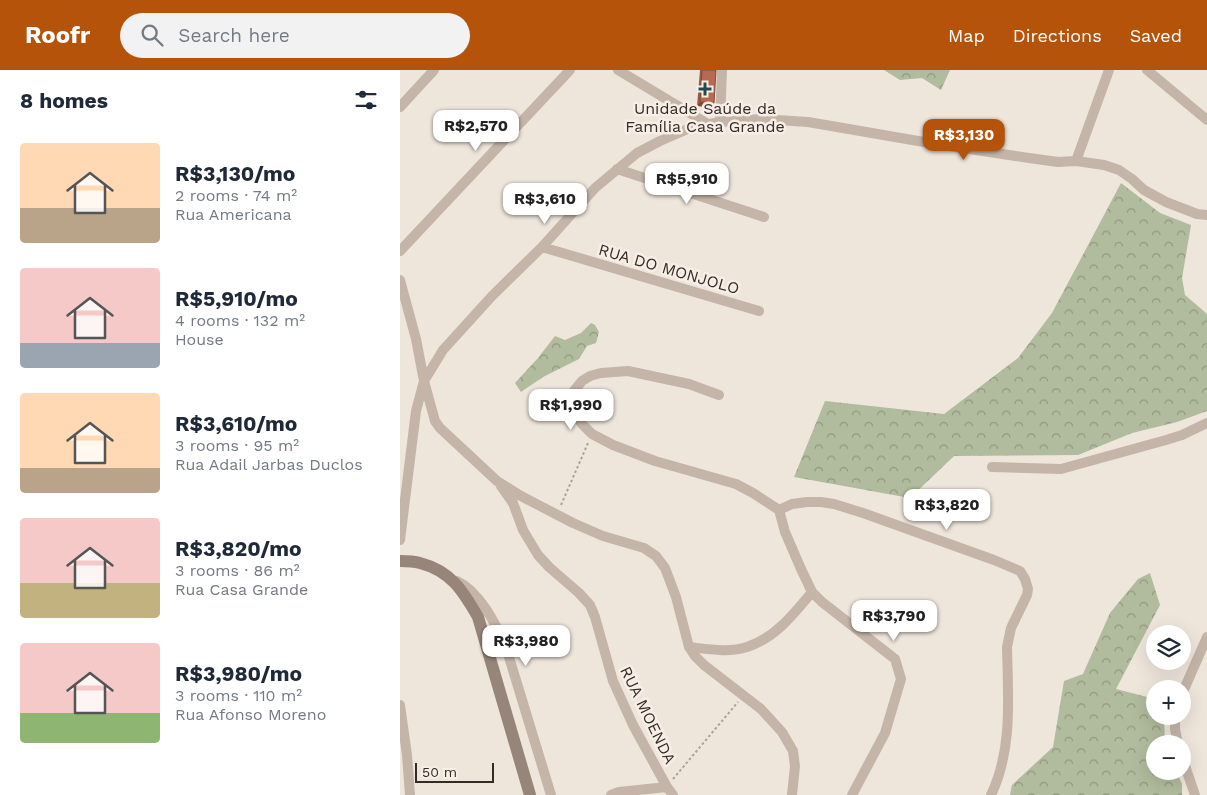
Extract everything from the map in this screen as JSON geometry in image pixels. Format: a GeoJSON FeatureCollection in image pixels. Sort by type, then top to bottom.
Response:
{"type":"FeatureCollection","features":[{"type":"Feature","properties":{"kind":"main road"},"geometry":{"type":"LineString","coordinates":[[400,561],[419,563],[448,576],[467,599],[478,617],[530,795]]}},
{"type":"Feature","properties":{"kind":"street"},"geometry":{"type":"LineString","coordinates":[[400,107],[434,70]]}},
{"type":"Feature","properties":{"kind":"street"},"geometry":{"type":"LineString","coordinates":[[400,251],[570,70]]}},
{"type":"Feature","properties":{"kind":"street"},"geometry":{"type":"LineString","coordinates":[[618,70],[708,124]]}},
{"type":"Feature","properties":{"kind":"street"},"geometry":{"type":"LineString","coordinates":[[720,122],[722,70]]}},
{"type":"Feature","properties":{"kind":"street"},"geometry":{"type":"LineString","coordinates":[[1076,161],[1109,70]]}},
{"type":"Feature","properties":{"kind":"street"},"geometry":{"type":"LineString","coordinates":[[1147,70],[1207,120]]}},
{"type":"Feature","properties":{"kind":"street"},"geometry":{"type":"LineString","coordinates":[[400,540],[416,411],[424,381],[443,350],[492,296],[542,247],[595,188],[637,153],[690,128],[720,122],[762,119],[808,122],[1019,157],[1104,165],[1119,170],[1144,190],[1166,202],[1197,214],[1207,214]]}},
{"type":"Feature","properties":{"kind":"street"},"geometry":{"type":"LineString","coordinates":[[618,169],[764,217]]}},
{"type":"Feature","properties":{"kind":"street","name":"RUA DO MONJOLO"},"geometry":{"type":"LineString","coordinates":[[542,247],[759,311]]}},
{"type":"Feature","properties":{"kind":"street"},"geometry":{"type":"LineString","coordinates":[[400,280],[416,339],[434,420],[440,428],[497,481],[521,496],[572,523],[603,536],[644,548],[656,556],[666,568],[676,597],[688,647],[704,665],[761,709],[782,732],[793,751],[795,766],[792,795]]}},
{"type":"Feature","properties":{"kind":"street"},"geometry":{"type":"LineString","coordinates":[[720,395],[689,384],[628,371],[601,373],[590,376],[582,381],[573,392],[572,401],[574,412],[592,434],[631,453],[736,484],[779,510],[785,532],[812,592],[895,659],[901,680],[885,733],[852,795]]}},
{"type":"Feature","properties":{"kind":"street"},"geometry":{"type":"LineString","coordinates":[[992,467],[1061,469],[1182,435],[1207,423]]}},
{"type":"Feature","properties":{"kind":"street","name":"RUA MOENDA"},"geometry":{"type":"LineString","coordinates":[[497,481],[513,503],[523,530],[538,555],[590,606],[595,617],[613,681],[633,724],[670,791]]}},
{"type":"Feature","properties":{"kind":"street"},"geometry":{"type":"LineString","coordinates":[[779,510],[792,504],[807,502],[834,504],[863,512],[1020,571],[1028,589],[1027,596],[1010,634],[1007,647],[1008,729],[1003,761],[991,795]]}},
{"type":"Feature","properties":{"kind":"street"},"geometry":{"type":"LineString","coordinates":[[448,576],[461,582],[487,609],[495,622],[505,644],[518,684],[551,795]]}},
{"type":"Feature","properties":{"kind":"street"},"geometry":{"type":"LineString","coordinates":[[688,647],[732,650],[746,647],[765,639],[790,618],[812,592]]}},
{"type":"Feature","properties":{"kind":"street"},"geometry":{"type":"LineString","coordinates":[[1188,680],[1207,637]]}},
{"type":"Feature","properties":{"kind":"street"},"geometry":{"type":"LineString","coordinates":[[400,705],[410,795]]}},
{"type":"Feature","properties":{"kind":"street"},"geometry":{"type":"LineString","coordinates":[[1190,780],[1195,795]]}},
{"type":"Feature","properties":{"kind":"street"},"geometry":{"type":"LineString","coordinates":[[611,795],[619,792],[670,791]]}},
{"type":"Feature","properties":{"kind":"path"},"geometry":{"type":"LineString","coordinates":[[556,514],[592,434]]}},
{"type":"Feature","properties":{"kind":"path"},"geometry":{"type":"LineString","coordinates":[[670,791],[743,696]]}},
{"type":"Feature","properties":{"kind":"green space"},"geometry":{"type":"Polygon","coordinates":[[[884,70],[950,70],[941,90],[922,78],[900,80],[884,70]]]}},
{"type":"Feature","properties":{"kind":"green space"},"geometry":{"type":"Polygon","coordinates":[[[1121,183],[1160,213],[1191,225],[1182,278],[1185,295],[1207,314],[1207,411],[1177,422],[1132,433],[1078,455],[954,456],[910,498],[794,477],[825,401],[944,414],[1018,358],[1052,313],[1121,183]]]}},
{"type":"Feature","properties":{"kind":"green space"},"geometry":{"type":"Polygon","coordinates":[[[591,323],[595,325],[599,332],[596,343],[587,346],[579,359],[543,377],[521,392],[515,383],[555,336],[565,340],[581,333],[591,323]]]}},
{"type":"Feature","properties":{"kind":"green space"},"geometry":{"type":"Polygon","coordinates":[[[1150,573],[1160,605],[1150,625],[1146,625],[1146,632],[1116,689],[1146,697],[1146,725],[1164,725],[1165,735],[1146,735],[1146,780],[1180,780],[1182,795],[1010,795],[1012,785],[1053,747],[1064,681],[1083,674],[1110,613],[1138,579],[1150,573]]]}},
{"type":"Feature","properties":{"kind":"building","name":"Unidade Saúde da Família Casa Grande"},"geometry":{"type":"Polygon","coordinates":[[[702,70],[716,70],[714,103],[700,102],[702,70]]]}},
{"type":"Feature","properties":{"kind":"place","name":"Unidade Saúde da Família Casa Grande"},"geometry":{"type":"Point","coordinates":[705,89]}}]}
